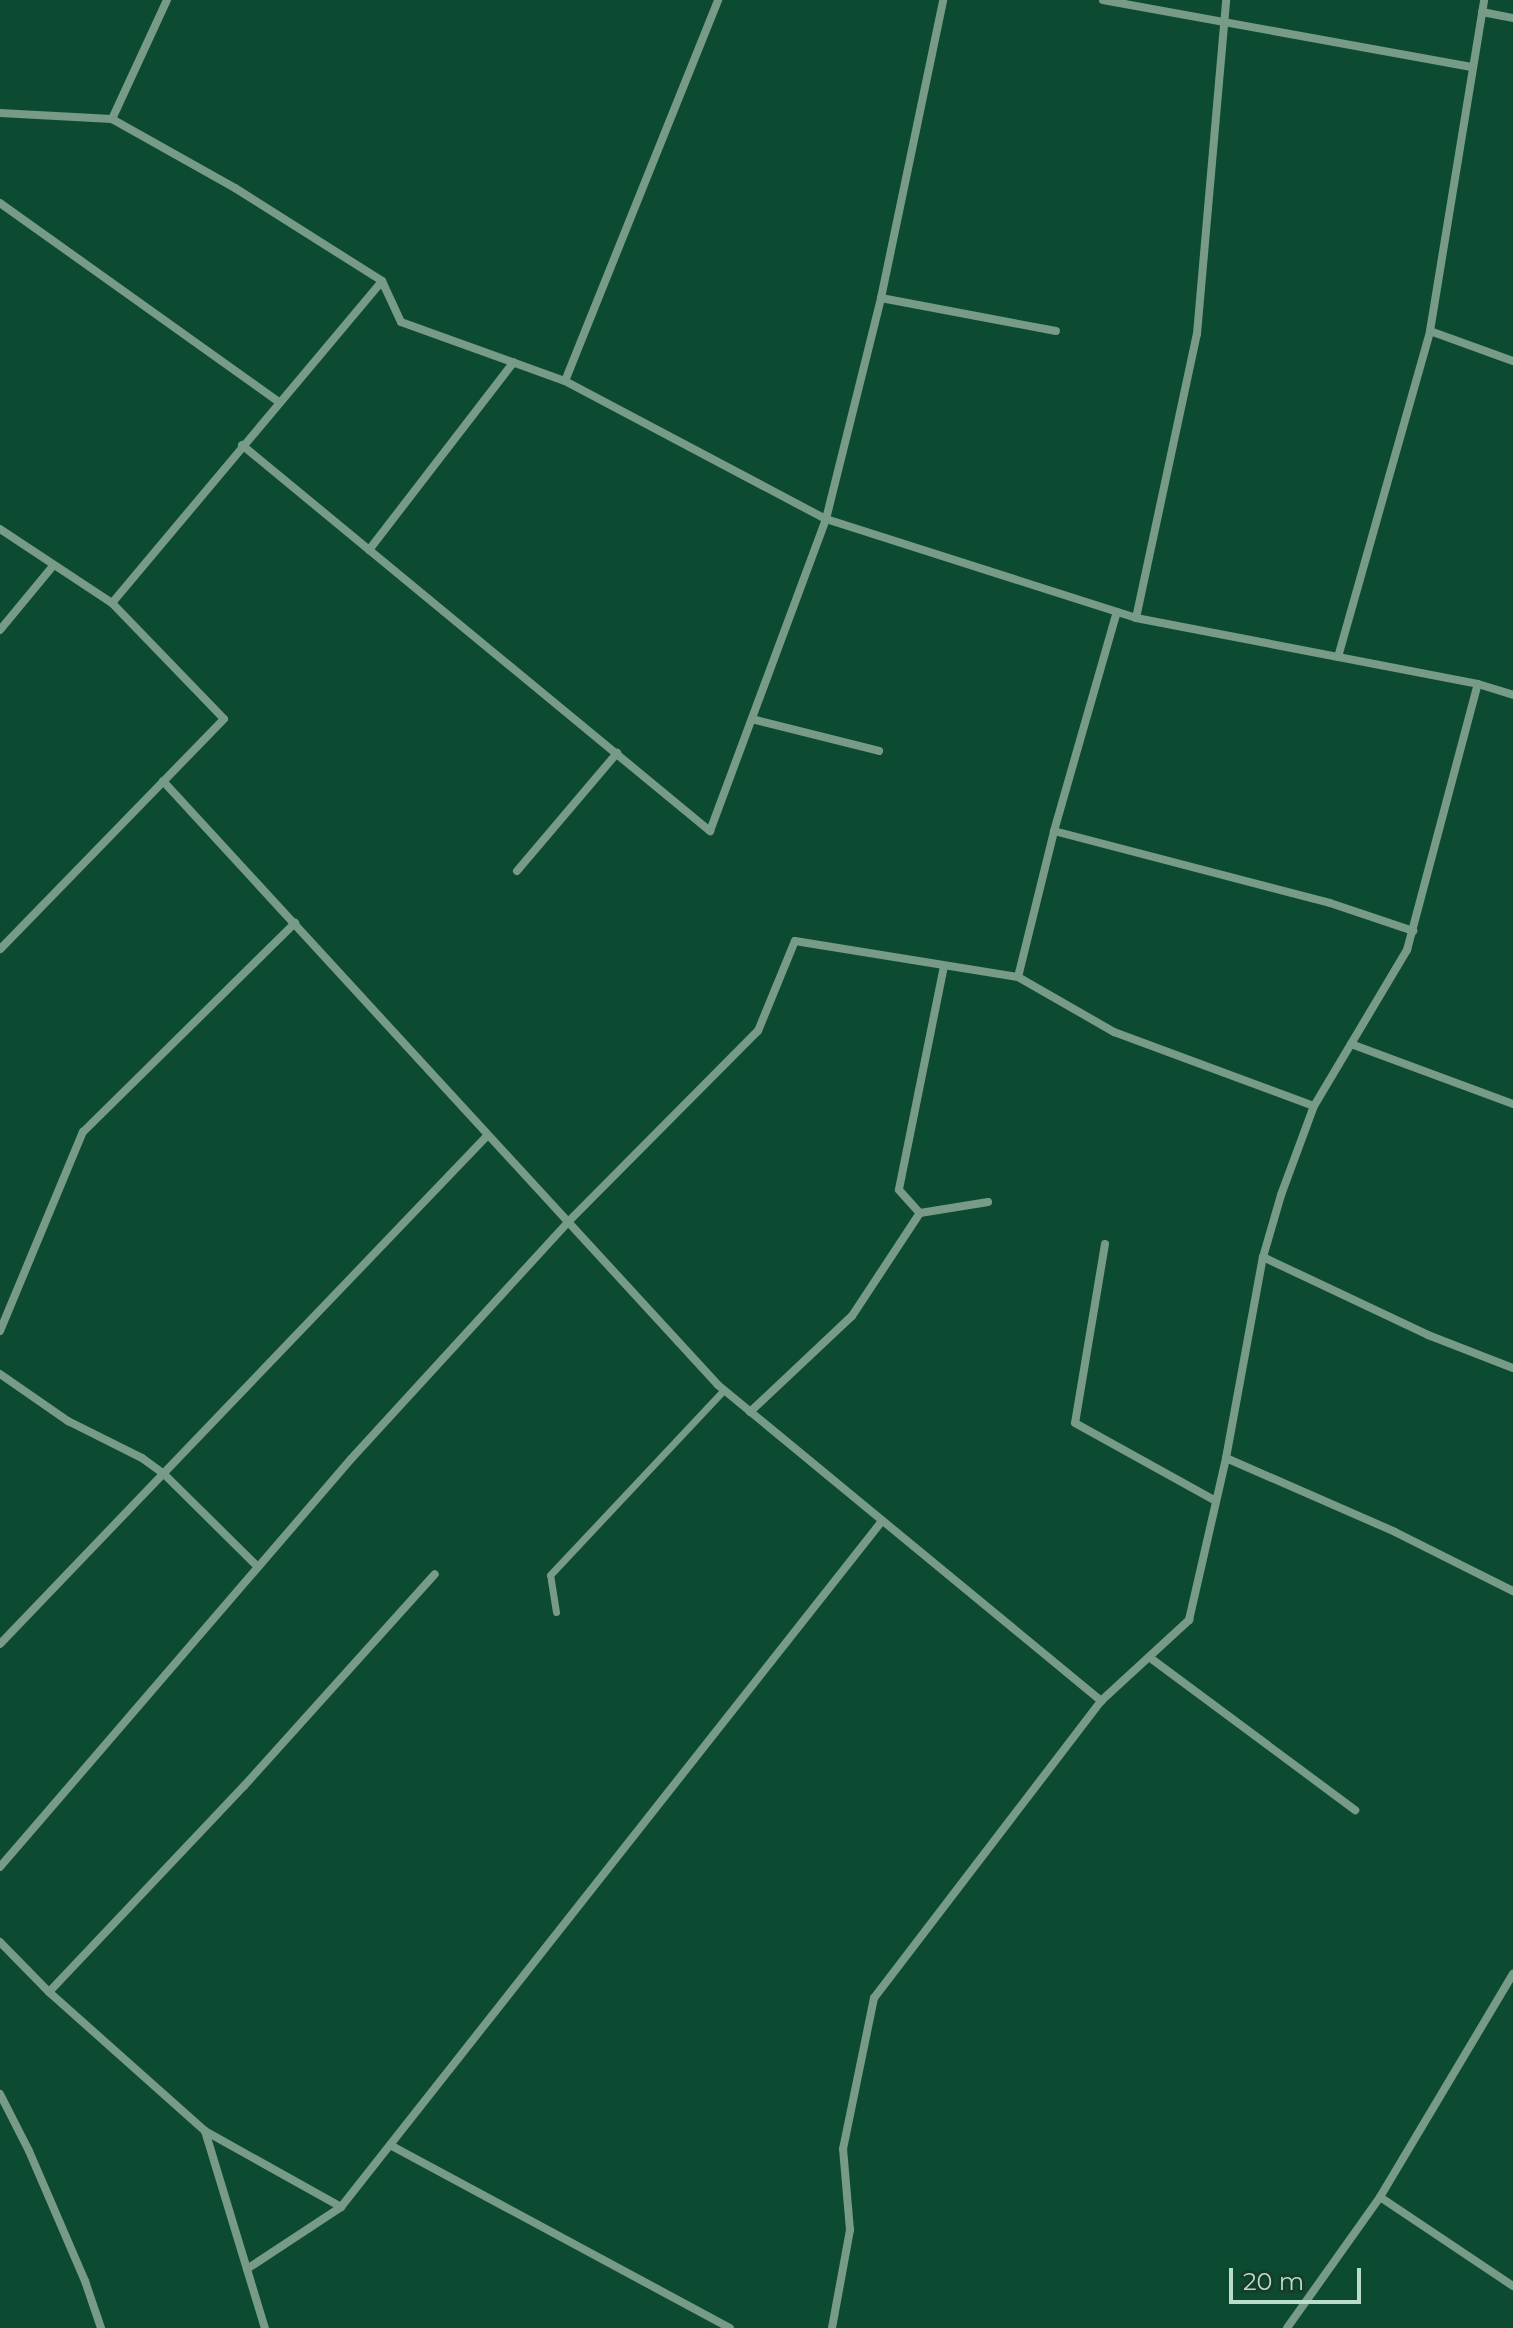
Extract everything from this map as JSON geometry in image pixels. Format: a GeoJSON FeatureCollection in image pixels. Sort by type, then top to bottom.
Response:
{"type":"FeatureCollection","features":[{"type":"Feature","properties":{"kind":"street"},"geometry":{"type":"LineString","coordinates":[[112,119],[167,0]]}},
{"type":"Feature","properties":{"kind":"street"},"geometry":{"type":"LineString","coordinates":[[565,381],[718,0]]}},
{"type":"Feature","properties":{"kind":"street"},"geometry":{"type":"LineString","coordinates":[[242,445],[710,831],[826,519],[881,298],[943,0]]}},
{"type":"Feature","properties":{"kind":"street"},"geometry":{"type":"LineString","coordinates":[[1103,0],[1473,67]]}},
{"type":"Feature","properties":{"kind":"street"},"geometry":{"type":"LineString","coordinates":[[1136,618],[1197,334],[1226,0]]}},
{"type":"Feature","properties":{"kind":"street"},"geometry":{"type":"LineString","coordinates":[[1338,657],[1430,331],[1484,0]]}},
{"type":"Feature","properties":{"kind":"street"},"geometry":{"type":"LineString","coordinates":[[1482,12],[1513,18]]}},
{"type":"Feature","properties":{"kind":"street"},"geometry":{"type":"LineString","coordinates":[[0,113],[112,119],[235,188],[382,281],[401,322],[565,381],[826,519],[1136,618],[1478,684],[1513,695]]}},
{"type":"Feature","properties":{"kind":"street"},"geometry":{"type":"LineString","coordinates":[[0,203],[279,402]]}},
{"type":"Feature","properties":{"kind":"street"},"geometry":{"type":"LineString","coordinates":[[112,603],[382,281]]}},
{"type":"Feature","properties":{"kind":"street"},"geometry":{"type":"LineString","coordinates":[[881,298],[1056,331]]}},
{"type":"Feature","properties":{"kind":"street"},"geometry":{"type":"LineString","coordinates":[[1430,331],[1513,361]]}},
{"type":"Feature","properties":{"kind":"street"},"geometry":{"type":"LineString","coordinates":[[369,550],[514,362]]}},
{"type":"Feature","properties":{"kind":"street"},"geometry":{"type":"LineString","coordinates":[[0,529],[112,603],[224,719],[0,949]]}},
{"type":"Feature","properties":{"kind":"street"},"geometry":{"type":"LineString","coordinates":[[0,630],[53,566]]}},
{"type":"Feature","properties":{"kind":"street"},"geometry":{"type":"LineString","coordinates":[[1018,977],[1054,831],[1117,612]]}},
{"type":"Feature","properties":{"kind":"street"},"geometry":{"type":"LineString","coordinates":[[832,2328],[850,2230],[843,2149],[874,1998],[1101,1701],[1189,1620],[1226,1458],[1263,1257],[1314,1106],[1407,950],[1478,684]]}},
{"type":"Feature","properties":{"kind":"street"},"geometry":{"type":"LineString","coordinates":[[752,719],[879,751]]}},
{"type":"Feature","properties":{"kind":"street"},"geometry":{"type":"LineString","coordinates":[[517,871],[617,753]]}},
{"type":"Feature","properties":{"kind":"street"},"geometry":{"type":"LineString","coordinates":[[163,781],[724,1390],[1101,1701]]}},
{"type":"Feature","properties":{"kind":"street"},"geometry":{"type":"LineString","coordinates":[[1054,831],[1330,903],[1413,931]]}},
{"type":"Feature","properties":{"kind":"street"},"geometry":{"type":"LineString","coordinates":[[0,1331],[83,1132],[295,923]]}},
{"type":"Feature","properties":{"kind":"street"},"geometry":{"type":"LineString","coordinates":[[0,1867],[351,1459],[568,1222],[758,1031],[795,941],[1018,977],[1114,1032],[1314,1106]]}},
{"type":"Feature","properties":{"kind":"street"},"geometry":{"type":"LineString","coordinates":[[920,1213],[899,1190],[944,966]]}},
{"type":"Feature","properties":{"kind":"street"},"geometry":{"type":"LineString","coordinates":[[1351,1044],[1513,1104]]}},
{"type":"Feature","properties":{"kind":"street"},"geometry":{"type":"LineString","coordinates":[[0,1644],[488,1135]]}},
{"type":"Feature","properties":{"kind":"street"},"geometry":{"type":"LineString","coordinates":[[750,1412],[852,1316],[920,1213],[988,1202]]}},
{"type":"Feature","properties":{"kind":"street"},"geometry":{"type":"LineString","coordinates":[[1105,1244],[1075,1423],[1216,1501]]}},
{"type":"Feature","properties":{"kind":"street"},"geometry":{"type":"LineString","coordinates":[[1263,1257],[1428,1335],[1513,1368]]}},
{"type":"Feature","properties":{"kind":"street"},"geometry":{"type":"LineString","coordinates":[[0,1374],[68,1421],[142,1458],[164,1474],[258,1567]]}},
{"type":"Feature","properties":{"kind":"street"},"geometry":{"type":"LineString","coordinates":[[556,1612],[550,1575],[724,1390]]}},
{"type":"Feature","properties":{"kind":"street"},"geometry":{"type":"LineString","coordinates":[[1226,1458],[1395,1532],[1513,1591]]}},
{"type":"Feature","properties":{"kind":"street"},"geometry":{"type":"LineString","coordinates":[[247,2269],[341,2207],[882,1521]]}},
{"type":"Feature","properties":{"kind":"street"},"geometry":{"type":"LineString","coordinates":[[49,1992],[244,1786],[435,1574]]}},
{"type":"Feature","properties":{"kind":"street"},"geometry":{"type":"LineString","coordinates":[[1149,1657],[1355,1810]]}},
{"type":"Feature","properties":{"kind":"street"},"geometry":{"type":"LineString","coordinates":[[0,1942],[49,1992],[205,2131],[341,2207]]}},
{"type":"Feature","properties":{"kind":"street"},"geometry":{"type":"LineString","coordinates":[[1287,2328],[1380,2197],[1513,1974]]}},
{"type":"Feature","properties":{"kind":"street"},"geometry":{"type":"LineString","coordinates":[[0,2094],[67,2238],[101,2328]]}},
{"type":"Feature","properties":{"kind":"street"},"geometry":{"type":"LineString","coordinates":[[205,2131],[265,2328]]}},
{"type":"Feature","properties":{"kind":"street"},"geometry":{"type":"LineString","coordinates":[[390,2145],[730,2328]]}},
{"type":"Feature","properties":{"kind":"street"},"geometry":{"type":"LineString","coordinates":[[1380,2197],[1513,2286]]}}]}
